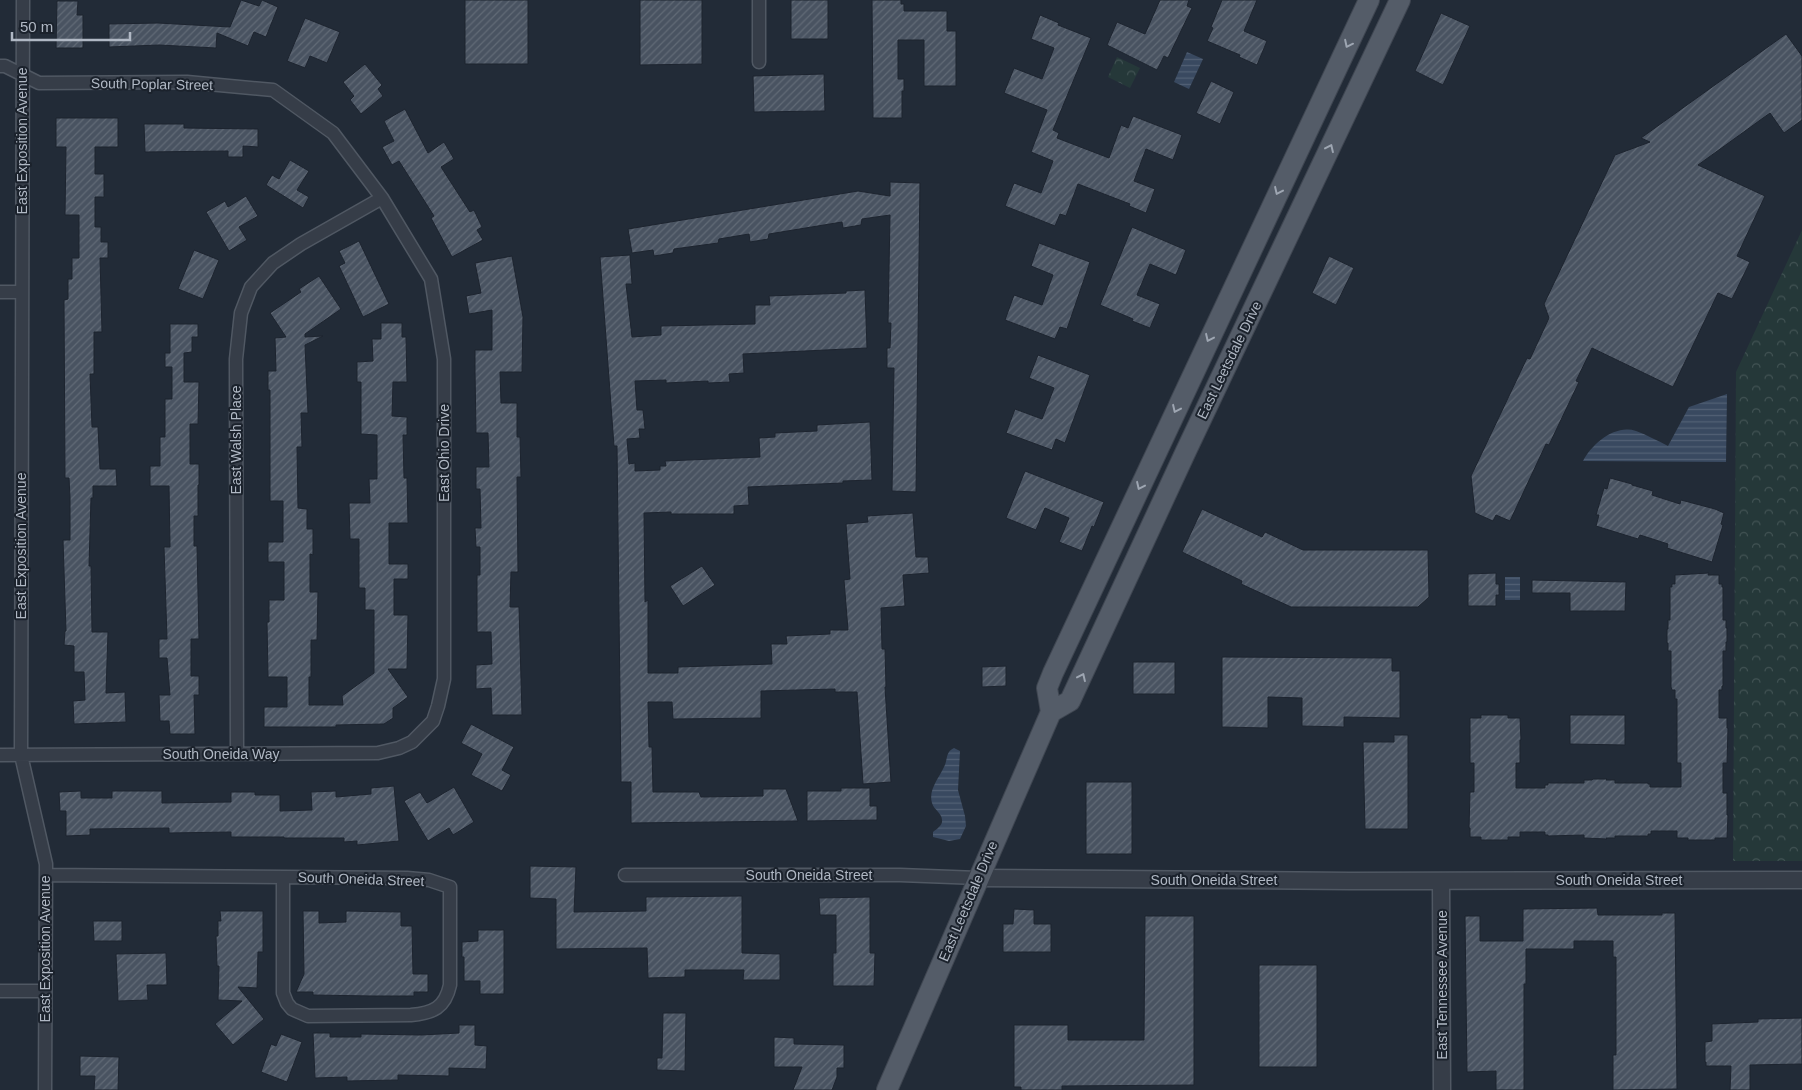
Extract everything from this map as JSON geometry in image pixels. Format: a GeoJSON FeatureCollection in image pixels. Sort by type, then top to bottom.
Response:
{"type":"FeatureCollection","features":[{"type":"Feature","properties":{"kind":"main road","name":"East Leetsdale Drive"},"geometry":{"type":"LineString","coordinates":[[887,1090],[1051,712],[1047,688],[1053,673],[1369,0]]}},
{"type":"Feature","properties":{"kind":"main road","name":"East Leetsdale Drive"},"geometry":{"type":"LineString","coordinates":[[1051,712],[1070,701],[1186,451],[1400,0]]}},
{"type":"Feature","properties":{"kind":"street","name":"East Exposition Avenue"},"geometry":{"type":"LineString","coordinates":[[23,0],[21,755],[46,864],[45,1090]]}},
{"type":"Feature","properties":{"kind":"street"},"geometry":{"type":"LineString","coordinates":[[759,0],[759,62]]}},
{"type":"Feature","properties":{"kind":"street","name":"South Poplar Street"},"geometry":{"type":"LineString","coordinates":[[0,66],[4,66],[39,83],[187,82],[273,90],[333,132],[382,198]]}},
{"type":"Feature","properties":{"kind":"street","name":"East Ohio Drive"},"geometry":{"type":"LineString","coordinates":[[382,198],[431,279],[444,359],[444,679],[433,721]]}},
{"type":"Feature","properties":{"kind":"street","name":"East Walsh Place"},"geometry":{"type":"LineString","coordinates":[[237,754],[236,360],[241,313],[251,287],[273,263],[301,244],[382,198]]}},
{"type":"Feature","properties":{"kind":"street"},"geometry":{"type":"LineString","coordinates":[[0,292],[21,292]]}},
{"type":"Feature","properties":{"kind":"street","name":"South Oneida Way"},"geometry":{"type":"LineString","coordinates":[[0,755],[378,753],[400,748],[412,742],[433,721]]}},
{"type":"Feature","properties":{"kind":"street","name":"South Oneida Street"},"geometry":{"type":"LineString","coordinates":[[46,875],[407,878],[430,880],[450,887],[450,985],[448,995],[441,1005],[424,1014],[411,1015],[308,1016],[292,1009],[283,993],[283,877]]}},
{"type":"Feature","properties":{"kind":"street","name":"South Oneida Street"},"geometry":{"type":"LineString","coordinates":[[625,875],[891,875],[978,878],[1441,881],[1802,880]]}},
{"type":"Feature","properties":{"kind":"street","name":"East Tennessee Avenue"},"geometry":{"type":"LineString","coordinates":[[1441,881],[1442,1090]]}},
{"type":"Feature","properties":{"kind":"street"},"geometry":{"type":"LineString","coordinates":[[0,991],[44,991]]}},
{"type":"Feature","properties":{"kind":"green space"},"geometry":{"type":"Polygon","coordinates":[[[1117,57],[1140,68],[1130,88],[1108,77],[1117,57]]]}},
{"type":"Feature","properties":{"kind":"green space"},"geometry":{"type":"Polygon","coordinates":[[[1802,230],[1802,861],[1733,861],[1736,372],[1802,230]]]}},
{"type":"Feature","properties":{"kind":"water"},"geometry":{"type":"Polygon","coordinates":[[[1187,52],[1203,59],[1189,89],[1174,82],[1187,52]]]}},
{"type":"Feature","properties":{"kind":"water"},"geometry":{"type":"Polygon","coordinates":[[[1727,394],[1726,462],[1583,461],[1598,442],[1620,430],[1636,431],[1668,446],[1689,407],[1727,394]]]}},
{"type":"Feature","properties":{"kind":"water"},"geometry":{"type":"Polygon","coordinates":[[[1505,577],[1520,577],[1520,600],[1505,600],[1505,577]]]}},
{"type":"Feature","properties":{"kind":"water"},"geometry":{"type":"Polygon","coordinates":[[[954,748],[960,751],[958,790],[966,826],[960,839],[949,841],[933,837],[933,832],[941,825],[942,820],[941,815],[933,805],[931,793],[948,754],[954,748]]]}},
{"type":"Feature","properties":{"kind":"building"},"geometry":{"type":"Polygon","coordinates":[[[241,0],[259,6],[262,0],[278,7],[266,37],[254,32],[248,46],[217,33],[216,48],[159,45],[109,47],[109,24],[158,23],[230,27],[241,0]]]}},
{"type":"Feature","properties":{"kind":"building"},"geometry":{"type":"Polygon","coordinates":[[[465,0],[528,0],[528,64],[465,64],[465,0]]]}},
{"type":"Feature","properties":{"kind":"building"},"geometry":{"type":"Polygon","coordinates":[[[640,0],[702,0],[702,64],[640,65],[640,0]]]}},
{"type":"Feature","properties":{"kind":"building"},"geometry":{"type":"Polygon","coordinates":[[[791,0],[828,0],[828,39],[791,39],[791,0]]]}},
{"type":"Feature","properties":{"kind":"building"},"geometry":{"type":"Polygon","coordinates":[[[872,0],[901,0],[901,4],[904,4],[904,11],[947,11],[947,31],[956,31],[956,86],[924,86],[924,40],[898,40],[898,79],[904,79],[902,118],[873,118],[872,0]]]}},
{"type":"Feature","properties":{"kind":"building"},"geometry":{"type":"Polygon","coordinates":[[[1160,0],[1189,0],[1187,6],[1192,8],[1168,58],[1164,56],[1157,70],[1107,45],[1117,22],[1145,34],[1160,0]]]}},
{"type":"Feature","properties":{"kind":"building"},"geometry":{"type":"Polygon","coordinates":[[[1222,0],[1257,0],[1244,31],[1267,41],[1257,65],[1239,57],[1240,55],[1207,41],[1222,0]]]}},
{"type":"Feature","properties":{"kind":"building"},"geometry":{"type":"Polygon","coordinates":[[[57,1],[78,1],[77,15],[83,15],[83,48],[56,48],[57,1]]]}},
{"type":"Feature","properties":{"kind":"building"},"geometry":{"type":"Polygon","coordinates":[[[1441,13],[1470,26],[1443,85],[1415,71],[1441,13]]]}},
{"type":"Feature","properties":{"kind":"building"},"geometry":{"type":"Polygon","coordinates":[[[1040,15],[1059,23],[1058,25],[1091,38],[1053,130],[1059,133],[1057,138],[1109,158],[1121,125],[1128,128],[1133,116],[1182,135],[1173,160],[1146,149],[1134,181],[1155,189],[1146,213],[1129,206],[1130,204],[1078,184],[1066,216],[1060,214],[1055,226],[1005,206],[1014,183],[1041,193],[1053,161],[1031,152],[1047,110],[1004,93],[1014,68],[1042,79],[1054,48],[1031,39],[1040,15]]]}},
{"type":"Feature","properties":{"kind":"building"},"geometry":{"type":"Polygon","coordinates":[[[305,18],[340,32],[327,63],[310,56],[305,68],[287,61],[305,18]]]}},
{"type":"Feature","properties":{"kind":"building"},"geometry":{"type":"Polygon","coordinates":[[[1786,34],[1802,56],[1802,120],[1784,133],[1770,113],[1698,165],[1765,196],[1737,256],[1750,262],[1732,299],[1718,293],[1673,387],[1592,348],[1576,381],[1579,382],[1549,445],[1546,444],[1510,521],[1496,515],[1493,521],[1475,513],[1471,476],[1527,358],[1530,359],[1549,318],[1544,304],[1615,155],[1650,142],[1641,138],[1786,34]]]}},
{"type":"Feature","properties":{"kind":"building"},"geometry":{"type":"Polygon","coordinates":[[[365,64],[382,85],[378,89],[383,96],[361,114],[350,100],[354,96],[343,82],[365,64]]]}},
{"type":"Feature","properties":{"kind":"building"},"geometry":{"type":"Polygon","coordinates":[[[824,74],[825,111],[754,112],[753,76],[824,74]]]}},
{"type":"Feature","properties":{"kind":"building"},"geometry":{"type":"Polygon","coordinates":[[[1211,81],[1234,92],[1220,124],[1196,113],[1211,81]]]}},
{"type":"Feature","properties":{"kind":"building"},"geometry":{"type":"Polygon","coordinates":[[[405,109],[428,153],[444,142],[454,159],[441,167],[470,212],[474,210],[482,227],[477,230],[483,240],[452,257],[431,218],[434,216],[399,161],[392,165],[382,147],[394,141],[384,121],[405,109]]]}},
{"type":"Feature","properties":{"kind":"building"},"geometry":{"type":"Polygon","coordinates":[[[56,118],[118,118],[118,147],[95,147],[95,174],[104,174],[104,197],[95,197],[95,227],[101,227],[101,242],[108,242],[108,258],[100,258],[102,332],[94,332],[94,374],[90,374],[92,427],[98,427],[100,469],[116,469],[117,486],[93,486],[89,566],[91,566],[92,632],[108,632],[106,693],[125,692],[126,722],[74,724],[73,701],[85,700],[84,672],[74,672],[74,646],[64,645],[66,631],[63,540],[70,540],[70,498],[69,478],[65,478],[64,300],[68,299],[68,279],[72,279],[72,258],[79,258],[79,215],[65,215],[66,147],[56,147],[56,118]]]}},
{"type":"Feature","properties":{"kind":"building"},"geometry":{"type":"Polygon","coordinates":[[[144,124],[184,124],[184,128],[258,129],[258,147],[243,146],[243,157],[228,157],[228,151],[145,152],[144,124]]]}},
{"type":"Feature","properties":{"kind":"building"},"geometry":{"type":"Polygon","coordinates":[[[290,160],[309,171],[297,190],[309,197],[303,208],[266,185],[272,175],[279,179],[290,160]]]}},
{"type":"Feature","properties":{"kind":"building"},"geometry":{"type":"Polygon","coordinates":[[[890,182],[920,183],[916,492],[892,491],[894,368],[887,368],[887,348],[890,348],[891,323],[888,323],[890,215],[862,219],[861,225],[843,228],[842,222],[769,234],[768,239],[750,242],[749,234],[719,239],[718,243],[674,249],[673,253],[654,256],[653,250],[632,253],[628,229],[858,191],[890,196],[890,182]]]}},
{"type":"Feature","properties":{"kind":"building"},"geometry":{"type":"Polygon","coordinates":[[[246,196],[258,216],[239,227],[247,240],[229,251],[206,212],[225,201],[228,207],[246,196]]]}},
{"type":"Feature","properties":{"kind":"building"},"geometry":{"type":"Polygon","coordinates":[[[1132,227],[1186,250],[1176,275],[1150,264],[1137,295],[1160,304],[1150,328],[1100,305],[1132,227]]]}},
{"type":"Feature","properties":{"kind":"building"},"geometry":{"type":"Polygon","coordinates":[[[359,241],[389,304],[363,317],[339,266],[345,263],[339,251],[359,241]]]}},
{"type":"Feature","properties":{"kind":"building"},"geometry":{"type":"Polygon","coordinates":[[[1039,243],[1090,262],[1067,329],[1060,327],[1055,339],[1005,320],[1014,295],[1042,305],[1053,275],[1031,266],[1039,243]]]}},
{"type":"Feature","properties":{"kind":"building"},"geometry":{"type":"Polygon","coordinates":[[[194,250],[219,260],[203,299],[178,289],[194,250]]]}},
{"type":"Feature","properties":{"kind":"building"},"geometry":{"type":"Polygon","coordinates":[[[630,255],[632,284],[626,284],[632,337],[661,335],[661,326],[755,324],[755,305],[770,305],[769,296],[846,293],[846,291],[865,290],[867,348],[743,354],[744,373],[729,374],[730,382],[666,383],[666,380],[635,381],[637,410],[643,410],[645,429],[639,429],[640,438],[627,439],[629,464],[635,463],[635,471],[660,470],[660,466],[666,466],[665,461],[760,457],[759,438],[775,437],[775,433],[817,431],[817,425],[870,422],[872,480],[748,487],[749,505],[734,506],[734,514],[644,513],[645,602],[648,600],[648,673],[678,673],[678,667],[772,664],[771,644],[787,644],[786,636],[830,634],[830,630],[848,630],[844,580],[850,579],[846,524],[868,522],[867,516],[913,513],[916,557],[928,557],[929,573],[903,575],[905,606],[881,608],[882,649],[885,649],[885,687],[891,782],[863,784],[857,692],[835,692],[835,689],[761,691],[761,718],[673,719],[672,702],[648,702],[653,792],[699,792],[701,797],[763,796],[763,789],[786,789],[798,821],[631,823],[631,782],[621,782],[617,446],[614,446],[600,257],[630,255]]]}},
{"type":"Feature","properties":{"kind":"building"},"geometry":{"type":"Polygon","coordinates":[[[512,256],[523,317],[522,372],[500,372],[501,403],[517,403],[517,437],[520,437],[521,477],[517,477],[518,572],[511,572],[510,607],[519,607],[522,715],[492,715],[491,688],[476,689],[476,665],[492,664],[491,632],[477,632],[477,575],[480,575],[480,547],[476,547],[475,528],[481,528],[480,489],[476,489],[476,467],[489,467],[488,433],[476,433],[475,350],[492,350],[492,310],[469,314],[466,296],[481,293],[475,263],[512,256]]]}},
{"type":"Feature","properties":{"kind":"building"},"geometry":{"type":"Polygon","coordinates":[[[1329,256],[1354,268],[1336,305],[1312,293],[1329,256]]]}},
{"type":"Feature","properties":{"kind":"building"},"geometry":{"type":"Polygon","coordinates":[[[319,276],[341,309],[305,334],[305,337],[323,336],[305,345],[308,413],[301,413],[302,447],[297,447],[298,508],[307,509],[307,529],[313,529],[313,555],[310,554],[310,592],[318,592],[317,640],[311,640],[309,705],[343,705],[342,696],[374,673],[374,610],[365,610],[365,588],[359,588],[359,539],[350,539],[349,503],[370,503],[369,479],[377,479],[377,435],[361,434],[361,382],[357,382],[357,362],[373,361],[372,339],[381,339],[381,323],[402,323],[402,337],[406,337],[407,382],[393,382],[392,416],[407,417],[407,435],[403,435],[404,478],[407,478],[408,523],[389,523],[389,564],[408,564],[408,579],[394,579],[394,615],[408,615],[407,669],[388,669],[408,697],[393,708],[393,718],[384,724],[336,725],[336,727],[264,727],[264,707],[287,707],[287,677],[268,677],[267,622],[269,622],[269,600],[284,600],[284,562],[268,562],[268,542],[283,542],[283,501],[270,501],[270,390],[268,390],[268,371],[276,371],[275,338],[286,337],[270,313],[301,292],[299,289],[319,276]]]}},
{"type":"Feature","properties":{"kind":"building"},"geometry":{"type":"Polygon","coordinates":[[[170,324],[198,324],[198,337],[192,337],[192,352],[184,353],[184,382],[199,382],[198,424],[190,424],[190,464],[199,464],[198,516],[194,516],[194,546],[197,546],[199,639],[191,639],[191,676],[199,676],[199,695],[194,695],[195,734],[170,734],[169,721],[160,721],[159,695],[170,695],[167,658],[159,658],[159,639],[167,639],[164,547],[170,547],[169,486],[150,486],[150,466],[160,466],[160,437],[165,437],[165,399],[172,399],[172,367],[165,367],[165,353],[170,353],[170,324]]]}},
{"type":"Feature","properties":{"kind":"building"},"geometry":{"type":"Polygon","coordinates":[[[1038,355],[1090,375],[1065,443],[1056,439],[1052,450],[1006,433],[1015,409],[1042,419],[1054,388],[1029,378],[1038,355]]]}},
{"type":"Feature","properties":{"kind":"building"},"geometry":{"type":"Polygon","coordinates":[[[1025,471],[1104,502],[1082,551],[1059,542],[1069,518],[1045,508],[1036,530],[1006,518],[1025,471]]]}},
{"type":"Feature","properties":{"kind":"building"},"geometry":{"type":"Polygon","coordinates":[[[1610,478],[1653,491],[1652,495],[1680,504],[1681,500],[1724,513],[1721,524],[1723,525],[1712,562],[1667,548],[1668,544],[1640,535],[1638,539],[1596,526],[1599,515],[1596,515],[1604,488],[1607,489],[1610,478]]]}},
{"type":"Feature","properties":{"kind":"building"},"geometry":{"type":"Polygon","coordinates":[[[1202,509],[1262,537],[1265,532],[1303,550],[1428,550],[1429,597],[1418,607],[1291,607],[1241,584],[1242,581],[1182,552],[1202,509]]]}},
{"type":"Feature","properties":{"kind":"building"},"geometry":{"type":"Polygon","coordinates":[[[702,566],[715,585],[683,606],[670,586],[702,566]]]}},
{"type":"Feature","properties":{"kind":"building"},"geometry":{"type":"Polygon","coordinates":[[[1496,573],[1499,595],[1496,595],[1496,606],[1468,606],[1468,574],[1496,573]]]}},
{"type":"Feature","properties":{"kind":"building"},"geometry":{"type":"Polygon","coordinates":[[[1709,573],[1708,575],[1719,575],[1719,584],[1722,584],[1723,587],[1723,620],[1726,620],[1727,628],[1726,651],[1723,651],[1723,686],[1722,690],[1719,690],[1719,718],[1727,718],[1728,728],[1727,763],[1723,763],[1723,793],[1727,793],[1727,838],[1688,840],[1688,838],[1677,838],[1677,831],[1651,831],[1651,834],[1648,834],[1648,836],[1615,836],[1615,838],[1607,839],[1584,838],[1584,835],[1548,836],[1545,835],[1545,832],[1520,832],[1520,837],[1508,837],[1508,840],[1481,840],[1481,837],[1470,837],[1470,792],[1474,792],[1474,763],[1470,763],[1470,718],[1481,718],[1481,715],[1508,715],[1508,718],[1520,718],[1520,763],[1516,763],[1516,788],[1545,788],[1545,785],[1548,785],[1548,783],[1584,783],[1584,780],[1593,779],[1615,780],[1615,783],[1648,783],[1650,787],[1681,787],[1681,763],[1677,763],[1677,699],[1675,699],[1675,690],[1672,690],[1671,687],[1671,651],[1668,651],[1667,643],[1668,620],[1670,620],[1670,587],[1672,587],[1672,584],[1675,584],[1675,575],[1709,573]]]}},
{"type":"Feature","properties":{"kind":"building"},"geometry":{"type":"Polygon","coordinates":[[[1532,580],[1626,582],[1625,611],[1570,611],[1570,593],[1532,593],[1532,580]]]}},
{"type":"Feature","properties":{"kind":"building"},"geometry":{"type":"Polygon","coordinates":[[[1222,657],[1392,658],[1392,671],[1400,671],[1400,718],[1344,717],[1344,727],[1302,726],[1302,698],[1268,697],[1268,728],[1222,727],[1222,657]]]}},
{"type":"Feature","properties":{"kind":"building"},"geometry":{"type":"Polygon","coordinates":[[[1133,662],[1175,662],[1175,694],[1133,694],[1133,662]]]}},
{"type":"Feature","properties":{"kind":"building"},"geometry":{"type":"Polygon","coordinates":[[[1006,666],[1006,686],[982,687],[982,667],[1006,666]]]}},
{"type":"Feature","properties":{"kind":"building"},"geometry":{"type":"Polygon","coordinates":[[[1570,715],[1625,715],[1625,745],[1570,744],[1570,715]]]}},
{"type":"Feature","properties":{"kind":"building"},"geometry":{"type":"Polygon","coordinates":[[[471,724],[514,747],[502,770],[511,775],[502,791],[471,775],[482,754],[461,743],[471,724]]]}},
{"type":"Feature","properties":{"kind":"building"},"geometry":{"type":"Polygon","coordinates":[[[1394,735],[1408,735],[1408,829],[1365,829],[1363,742],[1394,742],[1394,735]]]}},
{"type":"Feature","properties":{"kind":"building"},"geometry":{"type":"Polygon","coordinates":[[[1086,782],[1132,782],[1132,854],[1086,854],[1086,782]]]}},
{"type":"Feature","properties":{"kind":"building"},"geometry":{"type":"Polygon","coordinates":[[[394,786],[399,841],[357,845],[357,841],[344,842],[344,838],[231,837],[231,832],[169,833],[169,828],[90,829],[90,835],[66,836],[66,811],[60,811],[59,792],[81,791],[81,798],[112,798],[112,791],[162,791],[162,803],[231,802],[231,792],[255,792],[255,795],[280,795],[280,811],[312,810],[311,792],[336,791],[336,797],[371,794],[371,788],[394,786]]]}},
{"type":"Feature","properties":{"kind":"building"},"geometry":{"type":"Polygon","coordinates":[[[454,787],[474,822],[453,835],[449,828],[428,841],[404,801],[420,792],[427,803],[454,787]]]}},
{"type":"Feature","properties":{"kind":"building"},"geometry":{"type":"Polygon","coordinates":[[[841,788],[870,788],[870,806],[877,806],[877,820],[807,821],[807,791],[841,791],[841,788]]]}},
{"type":"Feature","properties":{"kind":"building"},"geometry":{"type":"Polygon","coordinates":[[[530,866],[576,867],[574,912],[646,911],[646,897],[742,896],[742,953],[780,954],[780,980],[743,980],[744,970],[685,970],[685,977],[648,978],[647,948],[556,949],[556,899],[530,898],[530,866]]]}},
{"type":"Feature","properties":{"kind":"building"},"geometry":{"type":"Polygon","coordinates":[[[870,897],[870,953],[875,953],[874,986],[833,986],[833,953],[836,953],[836,915],[820,915],[819,898],[870,897]]]}},
{"type":"Feature","properties":{"kind":"building"},"geometry":{"type":"Polygon","coordinates":[[[1597,908],[1598,915],[1662,915],[1662,913],[1675,913],[1677,1089],[1613,1090],[1613,1055],[1616,1055],[1616,957],[1613,957],[1613,941],[1574,941],[1574,949],[1526,949],[1526,984],[1524,984],[1524,1090],[1496,1090],[1496,1071],[1467,1072],[1465,916],[1480,916],[1480,941],[1523,941],[1523,909],[1597,908]]]}},
{"type":"Feature","properties":{"kind":"building"},"geometry":{"type":"Polygon","coordinates":[[[1014,909],[1034,910],[1034,924],[1051,924],[1051,952],[1003,952],[1003,924],[1013,924],[1014,909]]]}},
{"type":"Feature","properties":{"kind":"building"},"geometry":{"type":"Polygon","coordinates":[[[220,911],[263,911],[263,952],[258,952],[257,988],[238,987],[264,1019],[233,1045],[215,1024],[242,1001],[218,1000],[219,966],[217,966],[216,936],[218,936],[218,921],[221,921],[220,911]]]}},
{"type":"Feature","properties":{"kind":"building"},"geometry":{"type":"Polygon","coordinates":[[[303,911],[319,911],[319,923],[346,922],[346,911],[401,912],[401,926],[412,926],[413,974],[428,974],[428,992],[414,992],[414,996],[372,996],[313,995],[313,992],[296,992],[304,974],[303,911]]]}},
{"type":"Feature","properties":{"kind":"building"},"geometry":{"type":"Polygon","coordinates":[[[1145,916],[1194,916],[1194,1085],[1062,1086],[1062,1090],[1021,1090],[1021,1087],[1014,1087],[1014,1025],[1068,1025],[1068,1040],[1144,1040],[1145,916]]]}},
{"type":"Feature","properties":{"kind":"building"},"geometry":{"type":"Polygon","coordinates":[[[93,921],[122,921],[122,941],[94,941],[93,921]]]}},
{"type":"Feature","properties":{"kind":"building"},"geometry":{"type":"Polygon","coordinates":[[[478,930],[504,930],[504,994],[480,994],[480,981],[464,981],[462,942],[478,941],[478,930]]]}},
{"type":"Feature","properties":{"kind":"building"},"geometry":{"type":"Polygon","coordinates":[[[166,953],[167,985],[147,985],[148,1000],[118,1001],[116,954],[166,953]]]}},
{"type":"Feature","properties":{"kind":"building"},"geometry":{"type":"Polygon","coordinates":[[[1259,965],[1317,965],[1317,1067],[1259,1067],[1259,965]]]}},
{"type":"Feature","properties":{"kind":"building"},"geometry":{"type":"Polygon","coordinates":[[[663,1013],[686,1013],[685,1071],[657,1070],[657,1058],[662,1058],[663,1013]]]}},
{"type":"Feature","properties":{"kind":"building"},"geometry":{"type":"Polygon","coordinates":[[[1802,1018],[1802,1064],[1750,1065],[1750,1090],[1730,1090],[1731,1066],[1706,1066],[1705,1042],[1712,1041],[1712,1024],[1758,1022],[1758,1019],[1802,1018]]]}},
{"type":"Feature","properties":{"kind":"building"},"geometry":{"type":"Polygon","coordinates":[[[459,1025],[475,1025],[475,1045],[487,1046],[486,1069],[449,1068],[449,1076],[398,1075],[398,1080],[347,1081],[347,1077],[315,1078],[313,1033],[330,1033],[330,1037],[361,1037],[361,1034],[421,1035],[459,1033],[459,1025]]]}},
{"type":"Feature","properties":{"kind":"building"},"geometry":{"type":"Polygon","coordinates":[[[281,1034],[302,1042],[287,1082],[261,1072],[271,1044],[276,1046],[281,1034]]]}},
{"type":"Feature","properties":{"kind":"building"},"geometry":{"type":"Polygon","coordinates":[[[774,1037],[794,1038],[794,1044],[844,1045],[844,1068],[837,1068],[837,1077],[832,1090],[793,1090],[802,1067],[774,1067],[774,1037]]]}},
{"type":"Feature","properties":{"kind":"building"},"geometry":{"type":"Polygon","coordinates":[[[80,1056],[119,1057],[118,1090],[94,1090],[95,1076],[80,1076],[80,1056]]]}}]}
